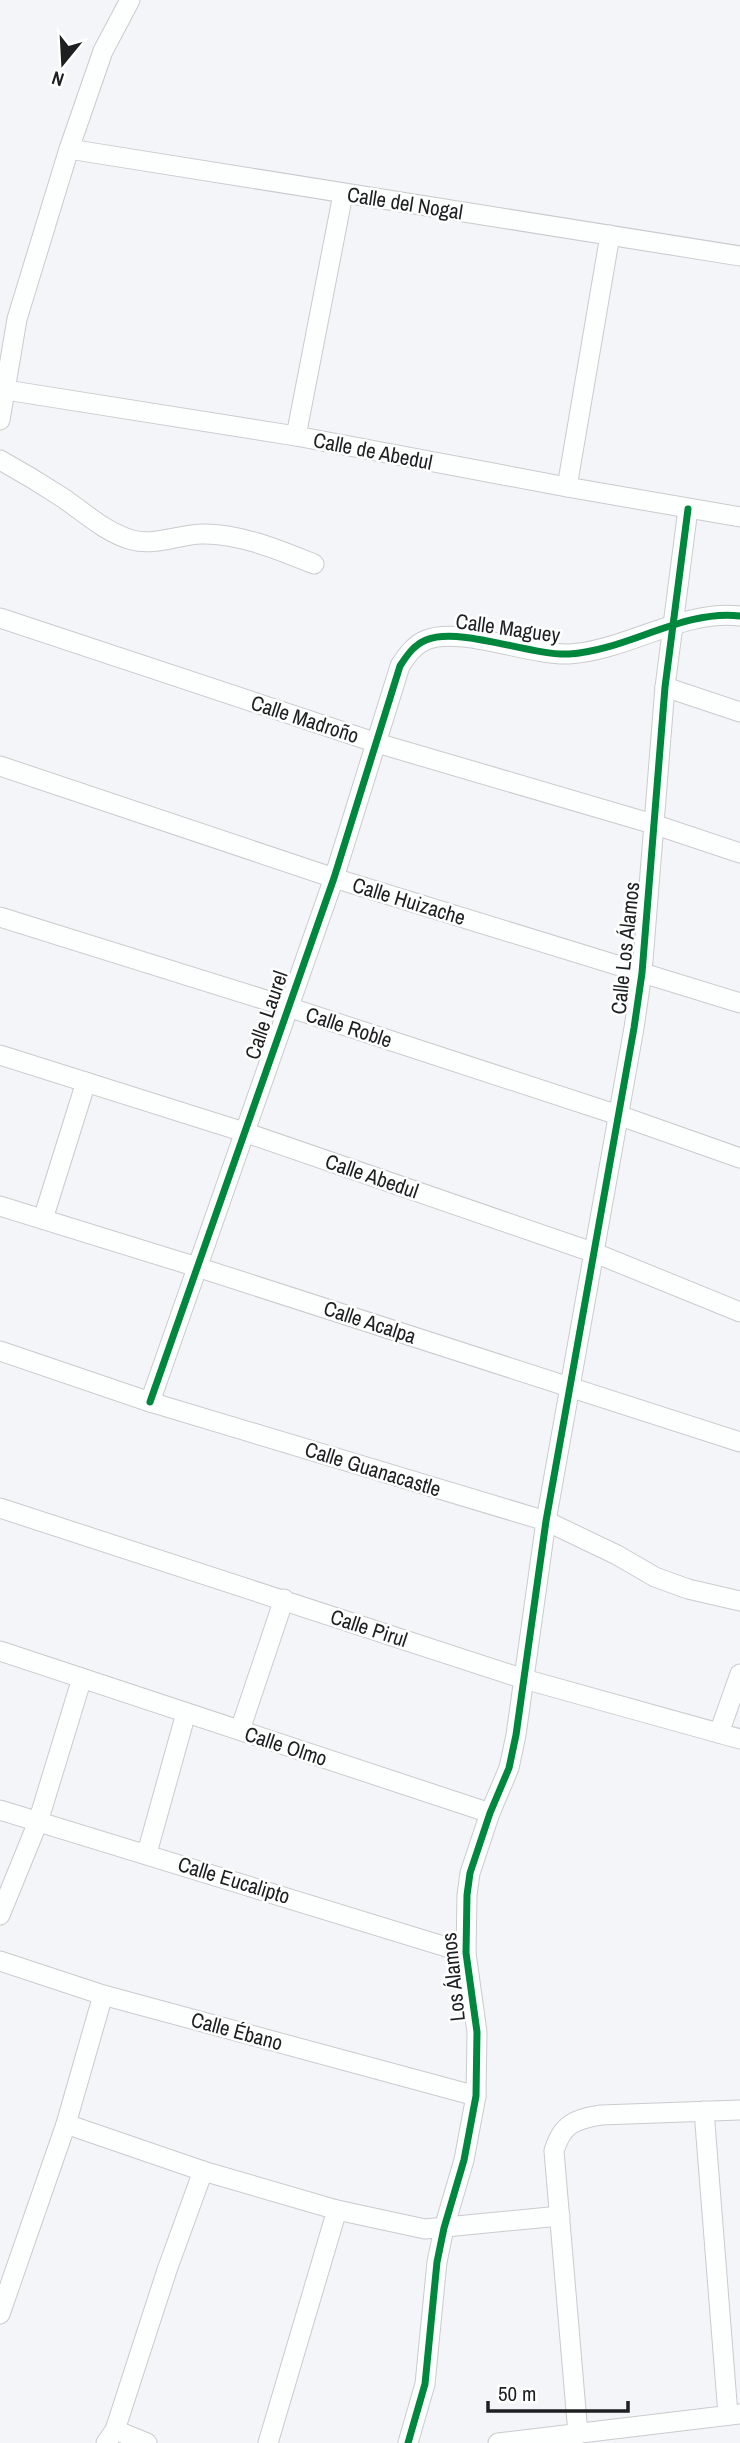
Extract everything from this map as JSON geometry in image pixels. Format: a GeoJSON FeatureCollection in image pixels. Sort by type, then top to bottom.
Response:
{"type":"FeatureCollection","features":[{"type":"Feature","properties":{"kind":"street"},"geometry":{"type":"LineString","coordinates":[[0,419],[17,319],[69,149],[103,51],[130,0]]}},
{"type":"Feature","properties":{"kind":"street","name":"Calle del Nogal"},"geometry":{"type":"LineString","coordinates":[[69,149],[740,256]]}},
{"type":"Feature","properties":{"kind":"street"},"geometry":{"type":"LineString","coordinates":[[296,436],[343,194]]}},
{"type":"Feature","properties":{"kind":"street"},"geometry":{"type":"LineString","coordinates":[[567,487],[610,235]]}},
{"type":"Feature","properties":{"kind":"street","name":"Calle de Abedul"},"geometry":{"type":"LineString","coordinates":[[6,390],[296,436],[740,517]]}},
{"type":"Feature","properties":{"kind":"street"},"geometry":{"type":"LineString","coordinates":[[0,460],[61,497],[100,525],[134,540],[149,542],[202,534],[227,537],[284,552],[314,564]]}},
{"type":"Feature","properties":{"kind":"street","name":"Calle Los Álamos"},"geometry":{"type":"LineString","coordinates":[[569,1386],[595,1253],[642,973],[665,687],[688,509]]}},
{"type":"Feature","properties":{"kind":"street","name":"Calle Maguey"},"geometry":{"type":"LineString","coordinates":[[418,644],[438,636],[457,637],[569,654],[712,615],[740,616]]}},
{"type":"Feature","properties":{"kind":"street","name":"Calle Madroño"},"geometry":{"type":"LineString","coordinates":[[0,618],[377,743],[653,824],[740,853]]}},
{"type":"Feature","properties":{"kind":"street","name":"Calle Laurel"},"geometry":{"type":"LineString","coordinates":[[150,1402],[334,878],[400,666],[418,644]]}},
{"type":"Feature","properties":{"kind":"street"},"geometry":{"type":"LineString","coordinates":[[665,687],[740,712]]}},
{"type":"Feature","properties":{"kind":"street","name":"Calle Huizache"},"geometry":{"type":"LineString","coordinates":[[0,766],[334,878],[740,1003]]}},
{"type":"Feature","properties":{"kind":"street","name":"Calle Roble"},"geometry":{"type":"LineString","coordinates":[[0,917],[288,1007],[740,1157]]}},
{"type":"Feature","properties":{"kind":"street","name":"Calle Abedul"},"geometry":{"type":"LineString","coordinates":[[0,1055],[244,1132],[595,1253],[740,1312]]}},
{"type":"Feature","properties":{"kind":"street"},"geometry":{"type":"LineString","coordinates":[[43,1219],[86,1082]]}},
{"type":"Feature","properties":{"kind":"street","name":"Calle Acalpa"},"geometry":{"type":"LineString","coordinates":[[0,1206],[740,1442]]}},
{"type":"Feature","properties":{"kind":"street","name":"Calle Guanacastle"},"geometry":{"type":"LineString","coordinates":[[0,1352],[150,1402],[545,1521],[617,1555],[655,1577],[688,1589],[740,1601]]}},
{"type":"Feature","properties":{"kind":"street","name":"Los Álamos"},"geometry":{"type":"LineString","coordinates":[[408,2443],[425,2384],[437,2262],[464,2160],[476,2096],[477,2032],[466,1953],[470,1874],[490,1813],[509,1768],[545,1521],[569,1386]]}},
{"type":"Feature","properties":{"kind":"street","name":"Calle Pirul"},"geometry":{"type":"LineString","coordinates":[[0,1508],[524,1679],[740,1739]]}},
{"type":"Feature","properties":{"kind":"street"},"geometry":{"type":"LineString","coordinates":[[240,1730],[284,1600]]}},
{"type":"Feature","properties":{"kind":"street","name":"Calle Olmo"},"geometry":{"type":"LineString","coordinates":[[0,1651],[490,1813]]}},
{"type":"Feature","properties":{"kind":"street"},"geometry":{"type":"LineString","coordinates":[[719,1733],[740,1674]]}},
{"type":"Feature","properties":{"kind":"street"},"geometry":{"type":"LineString","coordinates":[[0,1915],[38,1822],[82,1678]]}},
{"type":"Feature","properties":{"kind":"street"},"geometry":{"type":"LineString","coordinates":[[147,1853],[186,1713]]}},
{"type":"Feature","properties":{"kind":"street","name":"Calle Eucalipto"},"geometry":{"type":"LineString","coordinates":[[0,1810],[466,1953]]}},
{"type":"Feature","properties":{"kind":"street","name":"Calle Ébano"},"geometry":{"type":"LineString","coordinates":[[0,1961],[103,1995],[476,2096]]}},
{"type":"Feature","properties":{"kind":"street"},"geometry":{"type":"LineString","coordinates":[[0,2314],[66,2124],[103,1995]]}},
{"type":"Feature","properties":{"kind":"street"},"geometry":{"type":"LineString","coordinates":[[578,2434],[554,2151],[558,2138],[579,2119],[601,2115],[740,2110]]}},
{"type":"Feature","properties":{"kind":"street"},"geometry":{"type":"LineString","coordinates":[[498,2443],[734,2415],[704,2111]]}},
{"type":"Feature","properties":{"kind":"street"},"geometry":{"type":"LineString","coordinates":[[66,2124],[203,2171],[337,2210],[425,2229],[560,2216]]}},
{"type":"Feature","properties":{"kind":"street"},"geometry":{"type":"LineString","coordinates":[[147,2443],[110,2436],[203,2171]]}},
{"type":"Feature","properties":{"kind":"street"},"geometry":{"type":"LineString","coordinates":[[268,2443],[337,2210]]}},
{"type":"Feature","properties":{"kind":"cycle path"},"geometry":{"type":"LineString","coordinates":[[408,2443],[425,2384],[437,2262],[464,2160],[476,2096],[477,2032],[466,1953],[470,1873],[490,1813],[509,1768],[516,1735],[546,1521],[642,973],[665,687],[688,509]]}},
{"type":"Feature","properties":{"kind":"cycle path"},"geometry":{"type":"LineString","coordinates":[[150,1402],[334,878],[400,666],[405,658],[422,642],[440,637],[476,639],[535,651],[569,654],[612,646],[697,619],[740,616]]}}]}
